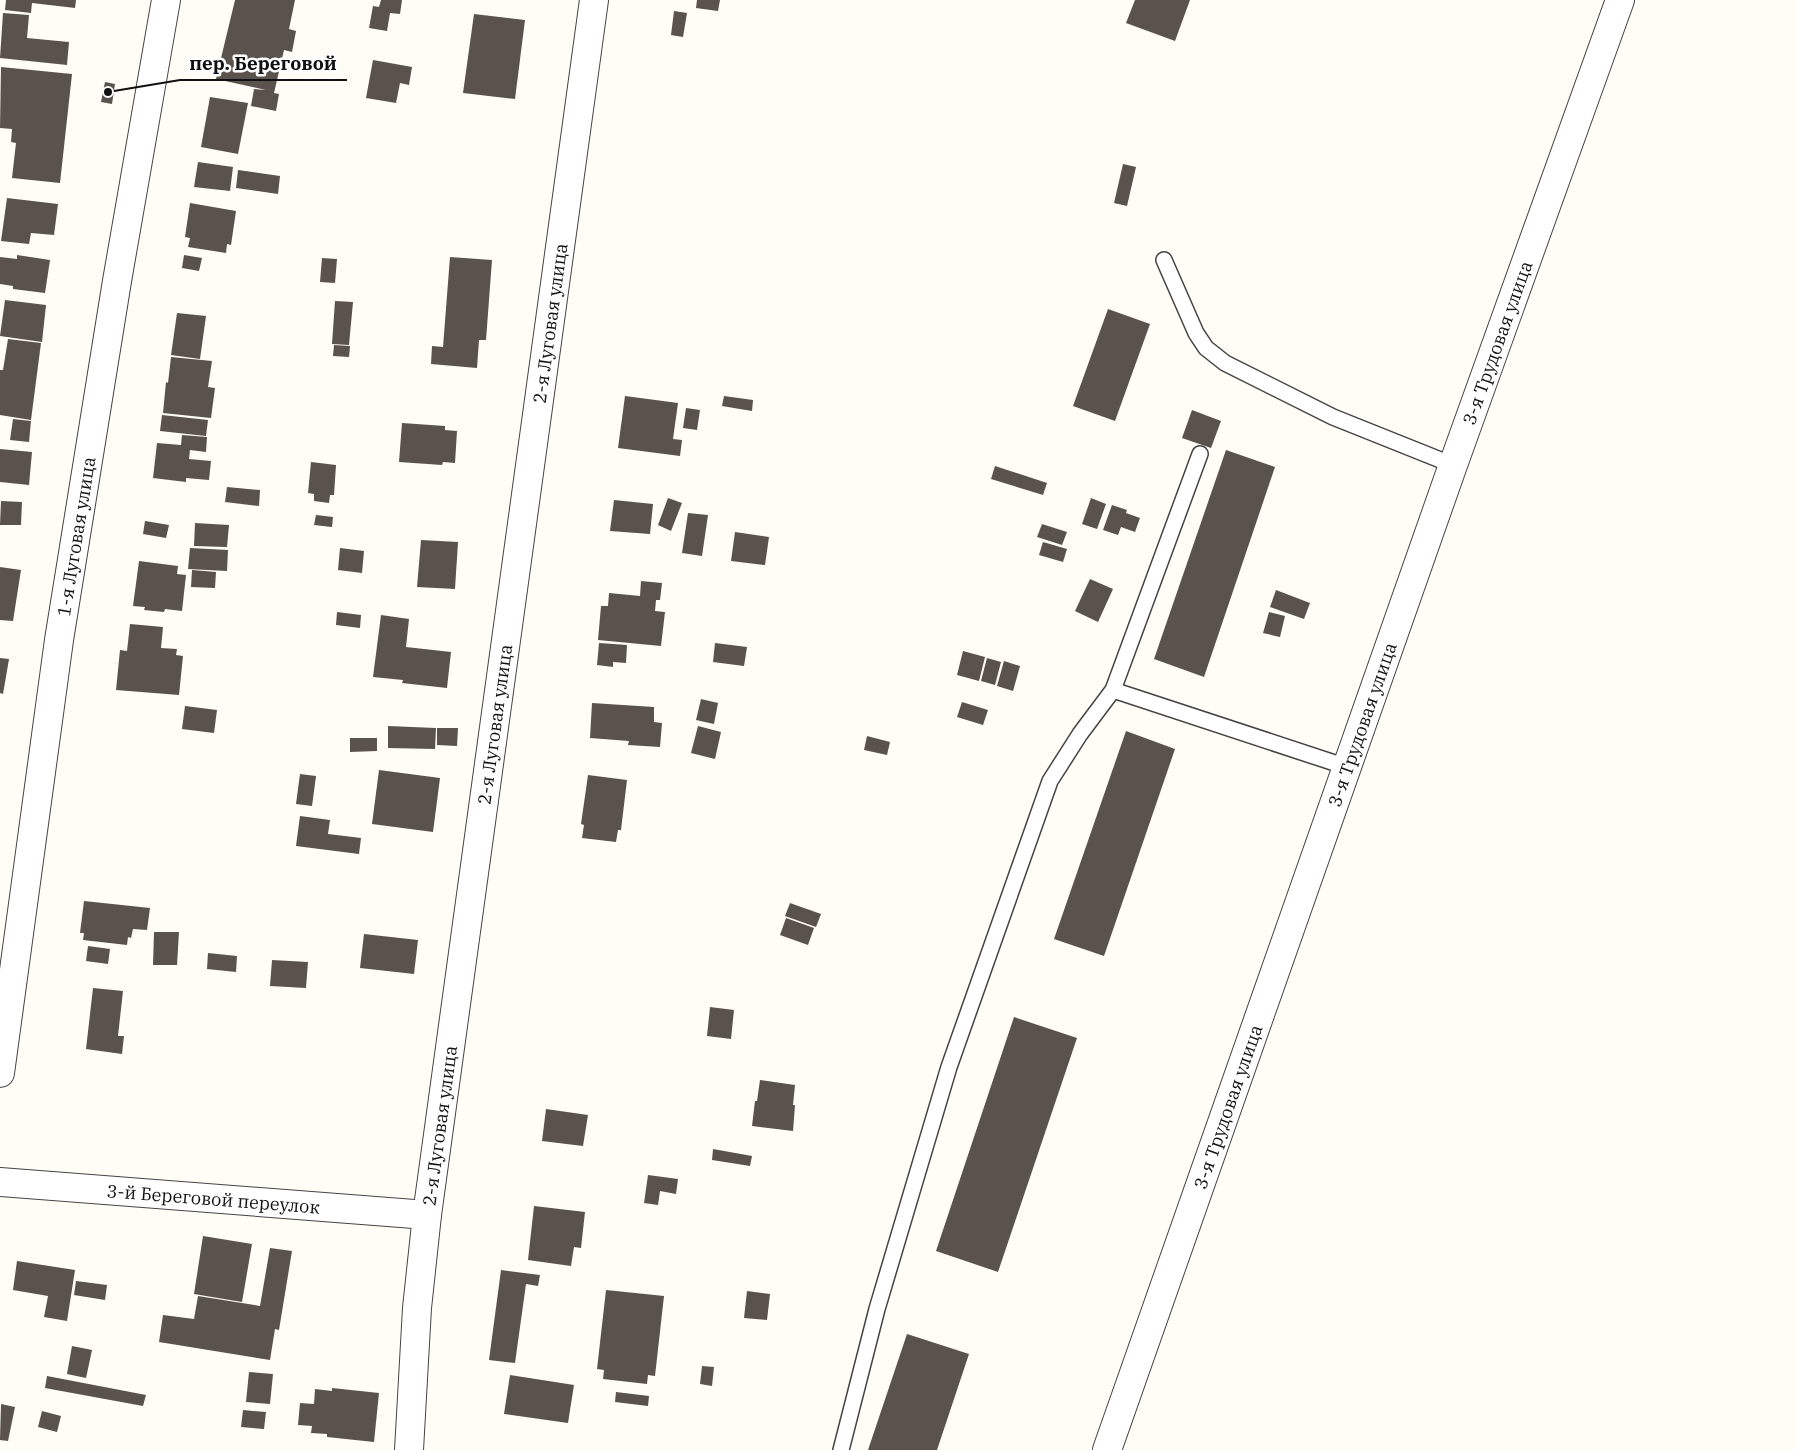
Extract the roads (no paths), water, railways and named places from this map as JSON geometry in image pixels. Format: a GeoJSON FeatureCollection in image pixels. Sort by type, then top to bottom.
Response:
{"type":"FeatureCollection","features":[{"type":"Feature","properties":{"kind":"street","name":"1-я Луговая улица"},"geometry":{"type":"LineString","coordinates":[[0,1074],[59,640],[118,271],[166,0]]}},
{"type":"Feature","properties":{"kind":"street","name":"2-я Луговая улица"},"geometry":{"type":"LineString","coordinates":[[409,1450],[417,1308],[427,1215],[594,0]]}},
{"type":"Feature","properties":{"kind":"street","name":"3-я Трудовая улица"},"geometry":{"type":"LineString","coordinates":[[1107,1450],[1453,465],[1620,0]]}},
{"type":"Feature","properties":{"kind":"street","name":"3-й Береговой переулок"},"geometry":{"type":"LineString","coordinates":[[0,1182],[427,1215]]}},
{"type":"Feature","properties":{"kind":"lane"},"geometry":{"type":"LineString","coordinates":[[1164,260],[1196,333],[1206,348],[1226,363],[1333,417],[1453,465]]}},
{"type":"Feature","properties":{"kind":"lane"},"geometry":{"type":"LineString","coordinates":[[841,1450],[876,1309],[948,1067],[1050,781],[1080,734],[1113,690],[1200,454]]}},
{"type":"Feature","properties":{"kind":"lane"},"geometry":{"type":"LineString","coordinates":[[1113,690],[1347,767]]}},
{"type":"Feature","properties":{"kind":"place","name":"пер. Береговой"},"geometry":{"type":"Point","coordinates":[108,92]}}]}
